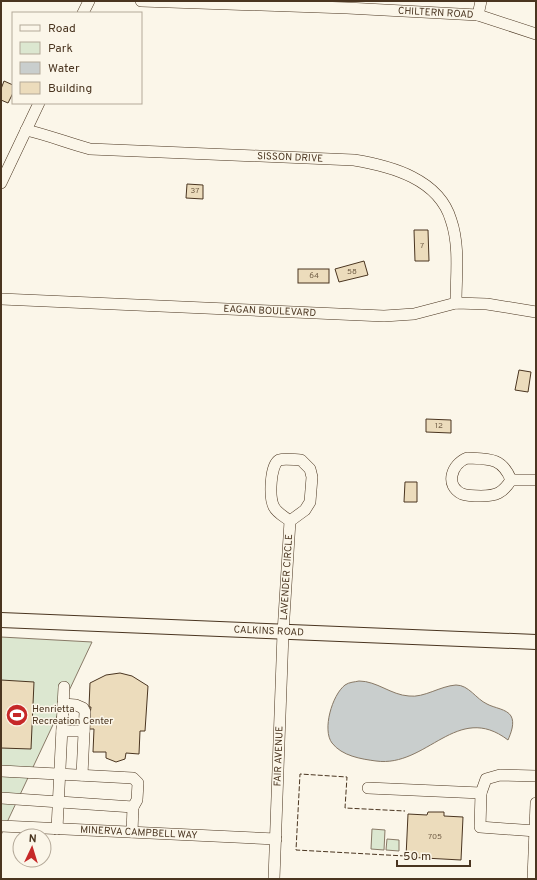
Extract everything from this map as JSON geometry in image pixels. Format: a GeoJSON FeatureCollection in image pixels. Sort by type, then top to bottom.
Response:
{"type":"FeatureCollection","features":[{"type":"Feature","properties":{"kind":"main road","name":"CALKINS ROAD"},"geometry":{"type":"LineString","coordinates":[[1,620],[283,633],[536,642]]}},
{"type":"Feature","properties":{"kind":"street"},"geometry":{"type":"LineString","coordinates":[[84,12],[89,1]]}},
{"type":"Feature","properties":{"kind":"street","name":"CHILTERN ROAD"},"geometry":{"type":"LineString","coordinates":[[141,1],[348,4],[478,15],[536,34]]}},
{"type":"Feature","properties":{"kind":"street"},"geometry":{"type":"LineString","coordinates":[[478,15],[481,1]]}},
{"type":"Feature","properties":{"kind":"street"},"geometry":{"type":"LineString","coordinates":[[1,183],[39,104]]}},
{"type":"Feature","properties":{"kind":"street","name":"SISSON DRIVE"},"geometry":{"type":"LineString","coordinates":[[26,130],[49,135],[71,144],[90,149],[354,160],[394,169],[412,177],[428,188],[441,202],[451,219],[455,237],[456,303]]}},
{"type":"Feature","properties":{"kind":"street","name":"EAGAN BOULEVARD"},"geometry":{"type":"LineString","coordinates":[[1,299],[384,316],[414,314],[456,303],[488,304],[536,312]]}},
{"type":"Feature","properties":{"kind":"street"},"geometry":{"type":"LineString","coordinates":[[467,458],[489,459],[502,465],[511,480],[505,489],[492,496],[468,496],[462,494],[453,484],[452,471],[456,464],[467,458]]}},
{"type":"Feature","properties":{"kind":"street","name":"LAVENDER CIRCLE"},"geometry":{"type":"LineString","coordinates":[[281,460],[301,460],[310,469],[312,477],[310,502],[305,510],[290,521],[274,507],[271,501],[272,470],[276,463],[281,460]]}},
{"type":"Feature","properties":{"kind":"street"},"geometry":{"type":"LineString","coordinates":[[511,480],[536,480]]}},
{"type":"Feature","properties":{"kind":"street","name":"LAVENDER CIRCLE"},"geometry":{"type":"LineString","coordinates":[[283,633],[290,521]]}},
{"type":"Feature","properties":{"kind":"street","name":"FAIR AVENUE"},"geometry":{"type":"LineString","coordinates":[[274,879],[283,633]]}},
{"type":"Feature","properties":{"kind":"street"},"geometry":{"type":"LineString","coordinates":[[57,829],[64,687]]}},
{"type":"Feature","properties":{"kind":"street"},"geometry":{"type":"LineString","coordinates":[[63,704],[76,705],[83,708],[85,712],[82,775]]}},
{"type":"Feature","properties":{"kind":"street"},"geometry":{"type":"LineString","coordinates":[[62,730],[84,731]]}},
{"type":"Feature","properties":{"kind":"street"},"geometry":{"type":"LineString","coordinates":[[1,771],[133,778],[138,783],[137,800],[133,807],[132,832]]}},
{"type":"Feature","properties":{"kind":"street"},"geometry":{"type":"LineString","coordinates":[[536,776],[500,775],[486,779],[481,794],[480,827],[536,831]]}},
{"type":"Feature","properties":{"kind":"street"},"geometry":{"type":"LineString","coordinates":[[368,788],[481,794]]}},
{"type":"Feature","properties":{"kind":"street"},"geometry":{"type":"LineString","coordinates":[[1,798],[133,807]]}},
{"type":"Feature","properties":{"kind":"street"},"geometry":{"type":"LineString","coordinates":[[533,879],[536,803]]}},
{"type":"Feature","properties":{"kind":"street","name":"MINERVA CAMPBELL WAY"},"geometry":{"type":"LineString","coordinates":[[1,826],[276,839]]}},
{"type":"Feature","properties":{"kind":"green space"},"geometry":{"type":"Polygon","coordinates":[[[1,637],[92,642],[1,835],[1,637]]]}},
{"type":"Feature","properties":{"kind":"green space"},"geometry":{"type":"Polygon","coordinates":[[[372,829],[385,830],[384,850],[371,849],[372,829]]]}},
{"type":"Feature","properties":{"kind":"green space"},"geometry":{"type":"Polygon","coordinates":[[[387,839],[399,840],[399,851],[386,850],[387,839]]]}},
{"type":"Feature","properties":{"kind":"water"},"geometry":{"type":"Polygon","coordinates":[[[359,681],[372,683],[396,693],[409,696],[426,694],[444,687],[456,685],[465,687],[483,702],[503,710],[511,716],[513,722],[508,740],[490,730],[473,728],[457,731],[411,755],[394,761],[376,761],[346,754],[332,743],[329,737],[328,722],[336,696],[340,690],[347,684],[359,681]]]}},
{"type":"Feature","properties":{"kind":"building"},"geometry":{"type":"Polygon","coordinates":[[[4,81],[12,85],[12,95],[8,103],[1,100],[1,89],[4,81]]]}},
{"type":"Feature","properties":{"kind":"building"},"geometry":{"type":"Polygon","coordinates":[[[187,184],[203,185],[203,199],[186,198],[187,184]]]}},
{"type":"Feature","properties":{"kind":"building"},"geometry":{"type":"Polygon","coordinates":[[[414,230],[428,230],[429,261],[415,261],[414,230]]]}},
{"type":"Feature","properties":{"kind":"building"},"geometry":{"type":"Polygon","coordinates":[[[364,261],[368,275],[339,282],[335,269],[364,261]]]}},
{"type":"Feature","properties":{"kind":"building"},"geometry":{"type":"Polygon","coordinates":[[[298,269],[329,269],[329,283],[298,283],[298,269]]]}},
{"type":"Feature","properties":{"kind":"building"},"geometry":{"type":"Polygon","coordinates":[[[519,370],[531,372],[528,392],[515,390],[519,370]]]}},
{"type":"Feature","properties":{"kind":"building"},"geometry":{"type":"Polygon","coordinates":[[[426,419],[451,420],[451,433],[426,432],[426,419]]]}},
{"type":"Feature","properties":{"kind":"building"},"geometry":{"type":"Polygon","coordinates":[[[405,482],[417,482],[417,502],[404,502],[405,482]]]}},
{"type":"Feature","properties":{"kind":"building"},"geometry":{"type":"Polygon","coordinates":[[[120,673],[132,676],[148,686],[145,731],[140,731],[139,754],[126,753],[125,759],[116,762],[106,758],[106,752],[93,752],[94,729],[88,729],[91,707],[89,707],[90,683],[106,675],[120,673]]]}},
{"type":"Feature","properties":{"kind":"building","name":"Henrietta Recreation Center"},"geometry":{"type":"Polygon","coordinates":[[[1,680],[34,682],[31,749],[1,748],[1,680]]]}},
{"type":"Feature","properties":{"kind":"building"},"geometry":{"type":"Polygon","coordinates":[[[428,812],[444,812],[444,816],[463,817],[461,860],[406,857],[408,814],[427,815],[428,812]]]}},
{"type":"Feature","properties":{"kind":"fence"},"geometry":{"type":"LineString","coordinates":[[405,811],[345,808],[347,777],[300,774],[296,850],[405,856]]}},
{"type":"Feature","properties":{"kind":"place","name":"Henrietta Recreation Center"},"geometry":{"type":"Point","coordinates":[17,715]}}]}
